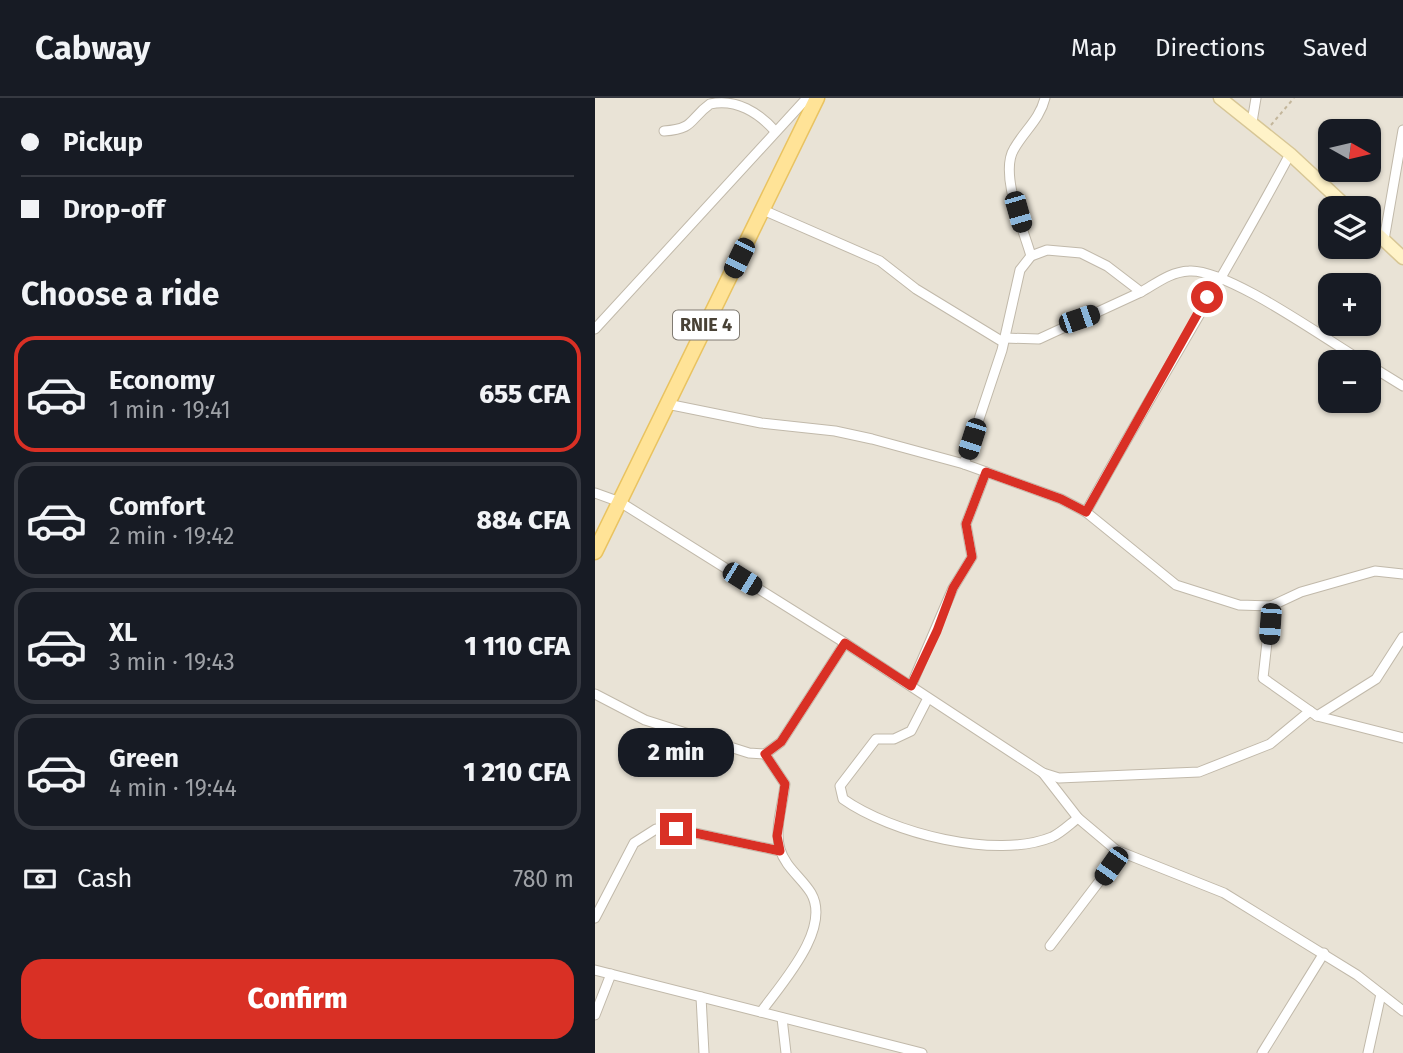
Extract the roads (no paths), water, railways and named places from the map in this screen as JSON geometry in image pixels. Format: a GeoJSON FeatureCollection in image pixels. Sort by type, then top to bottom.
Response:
{"type":"FeatureCollection","features":[{"type":"Feature","properties":{"kind":"main road","name":"RNIE 4"},"geometry":{"type":"LineString","coordinates":[[595,552],[817,98]]}},
{"type":"Feature","properties":{"kind":"main road"},"geometry":{"type":"LineString","coordinates":[[1220,98],[1290,153],[1335,196]]}},
{"type":"Feature","properties":{"kind":"main road"},"geometry":{"type":"LineString","coordinates":[[1381,237],[1403,258]]}},
{"type":"Feature","properties":{"kind":"street"},"geometry":{"type":"LineString","coordinates":[[595,329],[807,98]]}},
{"type":"Feature","properties":{"kind":"street"},"geometry":{"type":"LineString","coordinates":[[1031,256],[1011,190],[1009,165],[1011,153],[1040,114],[1045,98]]}},
{"type":"Feature","properties":{"kind":"street"},"geometry":{"type":"LineString","coordinates":[[1251,122],[1256,98]]}},
{"type":"Feature","properties":{"kind":"street"},"geometry":{"type":"LineString","coordinates":[[664,131],[682,130],[693,124],[710,104],[726,99],[740,100],[756,110],[775,131]]}},
{"type":"Feature","properties":{"kind":"street"},"geometry":{"type":"LineString","coordinates":[[1384,240],[1403,130]]}},
{"type":"Feature","properties":{"kind":"street"},"geometry":{"type":"LineString","coordinates":[[1086,512],[1219,275],[1252,225],[1290,153]]}},
{"type":"Feature","properties":{"kind":"street"},"geometry":{"type":"LineString","coordinates":[[763,210],[880,261],[916,289],[1004,340],[1039,339],[1055,334],[1079,319],[1115,306],[1167,276],[1191,271],[1219,275],[1344,350]]}},
{"type":"Feature","properties":{"kind":"street"},"geometry":{"type":"LineString","coordinates":[[964,464],[1004,340],[1020,270],[1031,256],[1047,250],[1081,253],[1107,266],[1141,292]]}},
{"type":"Feature","properties":{"kind":"street"},"geometry":{"type":"LineString","coordinates":[[1381,372],[1403,386]]}},
{"type":"Feature","properties":{"kind":"street"},"geometry":{"type":"LineString","coordinates":[[667,404],[761,424],[835,432],[964,464],[1061,499],[1086,512],[1176,584],[1215,600],[1239,605],[1271,606],[1301,592],[1375,571],[1403,574]]}},
{"type":"Feature","properties":{"kind":"street"},"geometry":{"type":"LineString","coordinates":[[911,686],[937,631],[953,588],[972,557],[966,524],[986,472]]}},
{"type":"Feature","properties":{"kind":"street"},"geometry":{"type":"LineString","coordinates":[[595,493],[620,502],[845,643],[1043,773],[1059,778],[1199,772],[1270,744],[1314,714],[1376,679],[1403,637]]}},
{"type":"Feature","properties":{"kind":"street"},"geometry":{"type":"LineString","coordinates":[[1271,606],[1263,678],[1314,714],[1403,738]]}},
{"type":"Feature","properties":{"kind":"street"},"geometry":{"type":"LineString","coordinates":[[595,694],[645,720],[749,753],[765,754],[781,742],[845,643]]}},
{"type":"Feature","properties":{"kind":"street"},"geometry":{"type":"LineString","coordinates":[[928,698],[911,731],[903,737],[881,738],[873,743],[840,786],[843,799],[885,823],[906,830],[979,844],[1042,840],[1054,836],[1078,818]]}},
{"type":"Feature","properties":{"kind":"street"},"geometry":{"type":"LineString","coordinates":[[761,1012],[788,976],[815,930],[816,906],[810,892],[780,851],[777,836],[785,784],[765,754]]}},
{"type":"Feature","properties":{"kind":"street"},"geometry":{"type":"LineString","coordinates":[[1043,773],[1078,818],[1116,850],[1224,892],[1324,953],[1403,1011]]}},
{"type":"Feature","properties":{"kind":"street"},"geometry":{"type":"LineString","coordinates":[[595,918],[634,843],[656,829],[676,829],[780,851]]}},
{"type":"Feature","properties":{"kind":"street"},"geometry":{"type":"LineString","coordinates":[[1050,946],[1104,876],[1116,850]]}},
{"type":"Feature","properties":{"kind":"street"},"geometry":{"type":"LineString","coordinates":[[1262,1053],[1324,953]]}},
{"type":"Feature","properties":{"kind":"street"},"geometry":{"type":"LineString","coordinates":[[595,970],[922,1053]]}},
{"type":"Feature","properties":{"kind":"street"},"geometry":{"type":"LineString","coordinates":[[595,1015],[611,974]]}},
{"type":"Feature","properties":{"kind":"street"},"geometry":{"type":"LineString","coordinates":[[1368,1053],[1381,993]]}},
{"type":"Feature","properties":{"kind":"street"},"geometry":{"type":"LineString","coordinates":[[701,997],[704,1053]]}},
{"type":"Feature","properties":{"kind":"street"},"geometry":{"type":"LineString","coordinates":[[782,1018],[786,1053]]}}]}
